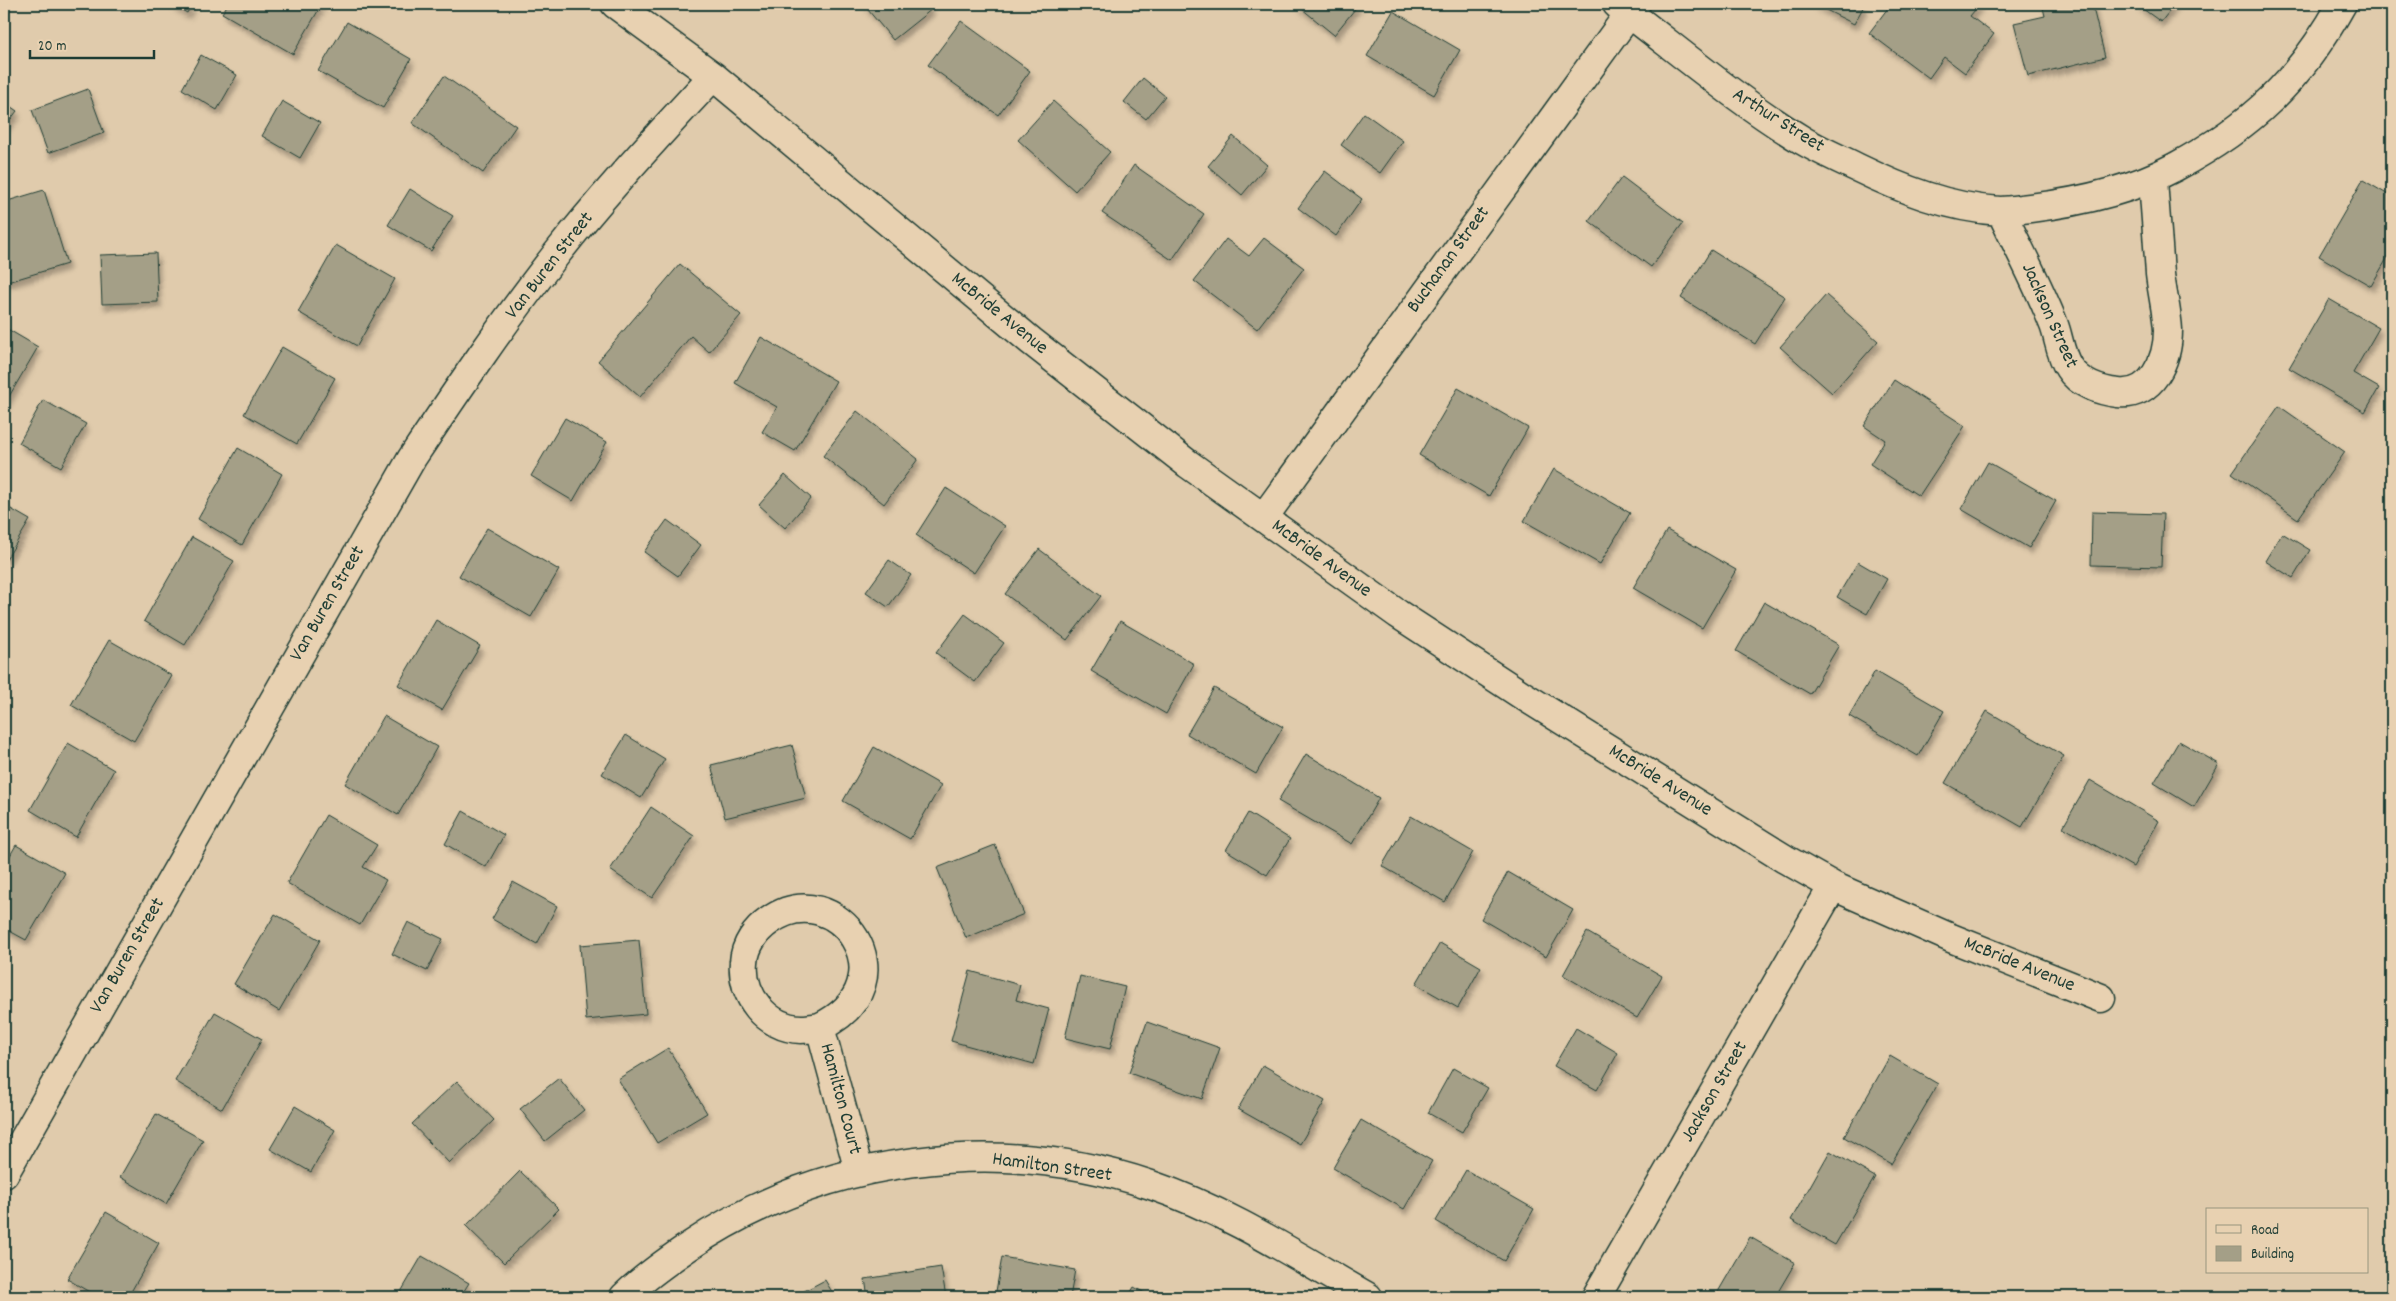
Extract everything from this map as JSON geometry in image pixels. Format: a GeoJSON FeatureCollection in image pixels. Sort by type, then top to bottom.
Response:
{"type":"FeatureCollection","features":[{"type":"Feature","properties":{"kind":"street","name":"McBride Avenue"},"geometry":{"type":"LineString","coordinates":[[615,4],[713,76],[1031,341],[1188,464],[1264,517],[1303,548],[1390,608],[1522,695],[1785,859],[1834,886],[1951,938],[2101,998]]}},
{"type":"Feature","properties":{"kind":"street"},"geometry":{"type":"LineString","coordinates":[[2001,211],[2089,199],[2153,179],[2213,147],[2256,114],[2286,86],[2312,54],[2342,4]]}},
{"type":"Feature","properties":{"kind":"street","name":"Arthur Street"},"geometry":{"type":"LineString","coordinates":[[1627,7],[1741,100],[1803,140],[1886,182],[1938,200],[2001,211]]}},
{"type":"Feature","properties":{"kind":"street","name":"Buchanan Street"},"geometry":{"type":"LineString","coordinates":[[1264,517],[1627,7]]}},
{"type":"Feature","properties":{"kind":"street","name":"Van Buren Street"},"geometry":{"type":"LineString","coordinates":[[4,1174],[412,458],[474,364],[556,255],[644,151],[713,76]]}},
{"type":"Feature","properties":{"kind":"street","name":"Jackson Street"},"geometry":{"type":"LineString","coordinates":[[2001,211],[2054,325],[2068,367],[2085,383],[2105,392],[2121,394],[2134,392],[2148,384],[2156,374],[2163,360],[2168,329],[2162,292],[2153,179]]}},
{"type":"Feature","properties":{"kind":"street","name":"Jackson Street"},"geometry":{"type":"LineString","coordinates":[[1596,1297],[1834,886]]}},
{"type":"Feature","properties":{"kind":"street","name":"Hamilton Court"},"geometry":{"type":"LineString","coordinates":[[796,909],[817,910],[835,917],[850,931],[860,948],[864,967],[862,986],[852,1004],[838,1018],[820,1027],[800,1029],[781,1024],[764,1014],[752,999],[744,981],[744,961],[749,942],[762,926],[778,914],[796,909]]}},
{"type":"Feature","properties":{"kind":"street","name":"Hamilton Court"},"geometry":{"type":"LineString","coordinates":[[820,1027],[858,1170]]}},
{"type":"Feature","properties":{"kind":"street","name":"Hamilton Street"},"geometry":{"type":"LineString","coordinates":[[624,1297],[666,1262],[713,1230],[755,1207],[800,1189],[858,1170],[924,1159],[1006,1158],[1088,1168],[1152,1185],[1228,1217],[1368,1297]]}},
{"type":"Feature","properties":{"kind":"building"},"geometry":{"type":"Polygon","coordinates":[[[171,4],[192,4],[187,13],[171,4]]]}},
{"type":"Feature","properties":{"kind":"building"},"geometry":{"type":"Polygon","coordinates":[[[228,4],[322,4],[293,54],[222,13],[228,4]]]}},
{"type":"Feature","properties":{"kind":"building"},"geometry":{"type":"Polygon","coordinates":[[[863,4],[928,4],[932,9],[893,40],[863,4]]]}},
{"type":"Feature","properties":{"kind":"building"},"geometry":{"type":"Polygon","coordinates":[[[1296,4],[1359,4],[1334,35],[1296,4]]]}},
{"type":"Feature","properties":{"kind":"building"},"geometry":{"type":"Polygon","coordinates":[[[1814,4],[1865,4],[1854,24],[1814,4]]]}},
{"type":"Feature","properties":{"kind":"building"},"geometry":{"type":"Polygon","coordinates":[[[1891,4],[1980,4],[1970,16],[1994,34],[1965,73],[1944,57],[1929,78],[1869,33],[1891,4]]]}},
{"type":"Feature","properties":{"kind":"building"},"geometry":{"type":"Polygon","coordinates":[[[2042,4],[2092,4],[2105,57],[2028,76],[2014,23],[2045,16],[2042,4]]]}},
{"type":"Feature","properties":{"kind":"building"},"geometry":{"type":"Polygon","coordinates":[[[2136,4],[2175,4],[2161,22],[2136,4]]]}},
{"type":"Feature","properties":{"kind":"building"},"geometry":{"type":"Polygon","coordinates":[[[1393,11],[1460,50],[1434,95],[1367,56],[1393,11]]]}},
{"type":"Feature","properties":{"kind":"building"},"geometry":{"type":"Polygon","coordinates":[[[961,21],[1030,71],[998,115],[928,65],[961,21]]]}},
{"type":"Feature","properties":{"kind":"building"},"geometry":{"type":"Polygon","coordinates":[[[347,22],[411,59],[383,108],[318,71],[347,22]]]}},
{"type":"Feature","properties":{"kind":"building"},"geometry":{"type":"Polygon","coordinates":[[[201,55],[237,75],[217,110],[182,89],[201,55]]]}},
{"type":"Feature","properties":{"kind":"building"},"geometry":{"type":"Polygon","coordinates":[[[444,76],[516,126],[483,173],[412,123],[444,76]]]}},
{"type":"Feature","properties":{"kind":"building"},"geometry":{"type":"Polygon","coordinates":[[[1143,78],[1165,96],[1146,119],[1124,102],[1143,78]]]}},
{"type":"Feature","properties":{"kind":"building"},"geometry":{"type":"Polygon","coordinates":[[[88,89],[104,133],[48,153],[32,110],[88,89]]]}},
{"type":"Feature","properties":{"kind":"building"},"geometry":{"type":"Polygon","coordinates":[[[282,101],[320,123],[300,158],[262,136],[282,101]]]}},
{"type":"Feature","properties":{"kind":"building"},"geometry":{"type":"Polygon","coordinates":[[[1053,101],[1110,152],[1075,191],[1018,140],[1053,101]]]}},
{"type":"Feature","properties":{"kind":"building"},"geometry":{"type":"Polygon","coordinates":[[[4,102],[17,111],[4,128],[4,102]]]}},
{"type":"Feature","properties":{"kind":"building"},"geometry":{"type":"Polygon","coordinates":[[[1364,113],[1403,141],[1380,173],[1341,145],[1364,113]]]}},
{"type":"Feature","properties":{"kind":"building"},"geometry":{"type":"Polygon","coordinates":[[[1233,136],[1267,165],[1242,195],[1208,166],[1233,136]]]}},
{"type":"Feature","properties":{"kind":"building"},"geometry":{"type":"Polygon","coordinates":[[[1134,165],[1204,214],[1172,260],[1102,213],[1134,165]]]}},
{"type":"Feature","properties":{"kind":"building"},"geometry":{"type":"Polygon","coordinates":[[[1325,171],[1362,199],[1336,236],[1298,208],[1325,171]]]}},
{"type":"Feature","properties":{"kind":"building"},"geometry":{"type":"Polygon","coordinates":[[[1622,177],[1683,223],[1651,267],[1589,221],[1622,177]]]}},
{"type":"Feature","properties":{"kind":"building"},"geometry":{"type":"Polygon","coordinates":[[[2363,180],[2392,197],[2392,250],[2371,286],[2319,256],[2363,180]]]}},
{"type":"Feature","properties":{"kind":"building"},"geometry":{"type":"Polygon","coordinates":[[[410,189],[453,216],[431,251],[388,225],[410,189]]]}},
{"type":"Feature","properties":{"kind":"building"},"geometry":{"type":"Polygon","coordinates":[[[44,190],[67,264],[4,283],[4,202],[44,190]]]}},
{"type":"Feature","properties":{"kind":"building"},"geometry":{"type":"Polygon","coordinates":[[[1264,238],[1304,268],[1257,329],[1194,281],[1226,239],[1249,256],[1264,238]]]}},
{"type":"Feature","properties":{"kind":"building"},"geometry":{"type":"Polygon","coordinates":[[[336,245],[395,279],[357,346],[298,312],[336,245]]]}},
{"type":"Feature","properties":{"kind":"building"},"geometry":{"type":"Polygon","coordinates":[[[1711,250],[1785,297],[1755,344],[1681,298],[1711,250]]]}},
{"type":"Feature","properties":{"kind":"building"},"geometry":{"type":"Polygon","coordinates":[[[156,253],[158,302],[102,304],[100,255],[156,253]]]}},
{"type":"Feature","properties":{"kind":"building"},"geometry":{"type":"Polygon","coordinates":[[[680,264],[741,315],[709,352],[691,336],[640,397],[598,361],[680,264]]]}},
{"type":"Feature","properties":{"kind":"building"},"geometry":{"type":"Polygon","coordinates":[[[1826,295],[1878,341],[1832,393],[1780,347],[1826,295]]]}},
{"type":"Feature","properties":{"kind":"building"},"geometry":{"type":"Polygon","coordinates":[[[2329,299],[2379,328],[2353,373],[2379,388],[2365,412],[2289,368],[2329,299]]]}},
{"type":"Feature","properties":{"kind":"building"},"geometry":{"type":"Polygon","coordinates":[[[4,327],[38,347],[4,405],[4,327]]]}},
{"type":"Feature","properties":{"kind":"building"},"geometry":{"type":"Polygon","coordinates":[[[761,337],[836,381],[795,451],[762,432],[777,407],[735,383],[761,337]]]}},
{"type":"Feature","properties":{"kind":"building"},"geometry":{"type":"Polygon","coordinates":[[[282,347],[335,378],[297,444],[244,414],[282,347]]]}},
{"type":"Feature","properties":{"kind":"building"},"geometry":{"type":"Polygon","coordinates":[[[1894,380],[1965,426],[1919,496],[1870,464],[1885,440],[1864,426],[1894,380]]]}},
{"type":"Feature","properties":{"kind":"building"},"geometry":{"type":"Polygon","coordinates":[[[1458,388],[1528,428],[1489,496],[1419,455],[1458,388]]]}},
{"type":"Feature","properties":{"kind":"building"},"geometry":{"type":"Polygon","coordinates":[[[43,400],[86,424],[61,467],[19,443],[43,400]]]}},
{"type":"Feature","properties":{"kind":"building"},"geometry":{"type":"Polygon","coordinates":[[[2279,406],[2345,452],[2298,519],[2232,473],[2279,406]]]}},
{"type":"Feature","properties":{"kind":"building"},"geometry":{"type":"Polygon","coordinates":[[[857,411],[918,459],[884,504],[823,456],[857,411]]]}},
{"type":"Feature","properties":{"kind":"building"},"geometry":{"type":"Polygon","coordinates":[[[565,418],[607,442],[573,501],[531,476],[565,418]]]}},
{"type":"Feature","properties":{"kind":"building"},"geometry":{"type":"Polygon","coordinates":[[[238,448],[282,474],[242,545],[198,519],[238,448]]]}},
{"type":"Feature","properties":{"kind":"building"},"geometry":{"type":"Polygon","coordinates":[[[1988,462],[2056,501],[2029,548],[1961,509],[1988,462]]]}},
{"type":"Feature","properties":{"kind":"building"},"geometry":{"type":"Polygon","coordinates":[[[1554,469],[1630,513],[1600,564],[1524,521],[1554,469]]]}},
{"type":"Feature","properties":{"kind":"building"},"geometry":{"type":"Polygon","coordinates":[[[785,475],[811,498],[785,528],[759,505],[785,475]]]}},
{"type":"Feature","properties":{"kind":"building"},"geometry":{"type":"Polygon","coordinates":[[[946,488],[1005,526],[974,573],[916,535],[946,488]]]}},
{"type":"Feature","properties":{"kind":"building"},"geometry":{"type":"Polygon","coordinates":[[[4,505],[30,520],[6,560],[4,559],[4,505]]]}},
{"type":"Feature","properties":{"kind":"building"},"geometry":{"type":"Polygon","coordinates":[[[2092,512],[2163,514],[2161,567],[2091,565],[2092,512]]]}},
{"type":"Feature","properties":{"kind":"building"},"geometry":{"type":"Polygon","coordinates":[[[667,520],[701,545],[678,576],[644,552],[667,520]]]}},
{"type":"Feature","properties":{"kind":"building"},"geometry":{"type":"Polygon","coordinates":[[[487,528],[559,570],[531,617],[459,576],[487,528]]]}},
{"type":"Feature","properties":{"kind":"building"},"geometry":{"type":"Polygon","coordinates":[[[1667,530],[1736,570],[1702,628],[1633,588],[1667,530]]]}},
{"type":"Feature","properties":{"kind":"building"},"geometry":{"type":"Polygon","coordinates":[[[2282,533],[2310,550],[2293,578],[2265,561],[2282,533]]]}},
{"type":"Feature","properties":{"kind":"building"},"geometry":{"type":"Polygon","coordinates":[[[192,537],[234,561],[185,645],[144,621],[192,537]]]}},
{"type":"Feature","properties":{"kind":"building"},"geometry":{"type":"Polygon","coordinates":[[[1039,549],[1101,596],[1067,640],[1005,594],[1039,549]]]}},
{"type":"Feature","properties":{"kind":"building"},"geometry":{"type":"Polygon","coordinates":[[[889,560],[911,575],[888,607],[866,592],[889,560]]]}},
{"type":"Feature","properties":{"kind":"building"},"geometry":{"type":"Polygon","coordinates":[[[1858,562],[1887,579],[1867,614],[1837,597],[1858,562]]]}},
{"type":"Feature","properties":{"kind":"building"},"geometry":{"type":"Polygon","coordinates":[[[1764,602],[1839,645],[1810,694],[1736,651],[1764,602]]]}},
{"type":"Feature","properties":{"kind":"building"},"geometry":{"type":"Polygon","coordinates":[[[965,614],[1004,643],[975,682],[936,653],[965,614]]]}},
{"type":"Feature","properties":{"kind":"building"},"geometry":{"type":"Polygon","coordinates":[[[436,620],[480,646],[442,710],[398,685],[436,620]]]}},
{"type":"Feature","properties":{"kind":"building"},"geometry":{"type":"Polygon","coordinates":[[[1120,621],[1194,664],[1166,714],[1091,671],[1120,621]]]}},
{"type":"Feature","properties":{"kind":"building"},"geometry":{"type":"Polygon","coordinates":[[[109,640],[172,676],[134,741],[71,705],[109,640]]]}},
{"type":"Feature","properties":{"kind":"building"},"geometry":{"type":"Polygon","coordinates":[[[1875,671],[1944,711],[1918,756],[1849,716],[1875,671]]]}},
{"type":"Feature","properties":{"kind":"building"},"geometry":{"type":"Polygon","coordinates":[[[1214,688],[1283,727],[1256,774],[1187,734],[1214,688]]]}},
{"type":"Feature","properties":{"kind":"building"},"geometry":{"type":"Polygon","coordinates":[[[1987,711],[2064,756],[2022,827],[1945,783],[1987,711]]]}},
{"type":"Feature","properties":{"kind":"building"},"geometry":{"type":"Polygon","coordinates":[[[384,716],[437,747],[398,815],[345,784],[384,716]]]}},
{"type":"Feature","properties":{"kind":"building"},"geometry":{"type":"Polygon","coordinates":[[[626,735],[665,759],[641,798],[602,774],[626,735]]]}},
{"type":"Feature","properties":{"kind":"building"},"geometry":{"type":"Polygon","coordinates":[[[2179,741],[2219,764],[2194,807],[2154,783],[2179,741]]]}},
{"type":"Feature","properties":{"kind":"building"},"geometry":{"type":"Polygon","coordinates":[[[68,743],[114,770],[76,837],[30,810],[68,743]]]}},
{"type":"Feature","properties":{"kind":"building"},"geometry":{"type":"Polygon","coordinates":[[[792,745],[806,798],[725,818],[711,765],[792,745]]]}},
{"type":"Feature","properties":{"kind":"building"},"geometry":{"type":"Polygon","coordinates":[[[874,747],[941,785],[910,839],[843,801],[874,747]]]}},
{"type":"Feature","properties":{"kind":"building"},"geometry":{"type":"Polygon","coordinates":[[[1306,754],[1379,798],[1352,844],[1278,801],[1306,754]]]}},
{"type":"Feature","properties":{"kind":"building"},"geometry":{"type":"Polygon","coordinates":[[[2090,780],[2159,821],[2133,867],[2063,827],[2090,780]]]}},
{"type":"Feature","properties":{"kind":"building"},"geometry":{"type":"Polygon","coordinates":[[[651,807],[694,836],[652,898],[610,870],[651,807]]]}},
{"type":"Feature","properties":{"kind":"building"},"geometry":{"type":"Polygon","coordinates":[[[463,811],[504,835],[486,867],[445,844],[463,811]]]}},
{"type":"Feature","properties":{"kind":"building"},"geometry":{"type":"Polygon","coordinates":[[[1248,813],[1290,839],[1267,875],[1226,850],[1248,813]]]}},
{"type":"Feature","properties":{"kind":"building"},"geometry":{"type":"Polygon","coordinates":[[[326,815],[377,845],[363,867],[386,880],[360,925],[287,883],[326,815]]]}},
{"type":"Feature","properties":{"kind":"building"},"geometry":{"type":"Polygon","coordinates":[[[1411,816],[1473,852],[1445,902],[1382,866],[1411,816]]]}},
{"type":"Feature","properties":{"kind":"building"},"geometry":{"type":"Polygon","coordinates":[[[16,845],[65,873],[26,940],[4,928],[4,866],[16,845]]]}},
{"type":"Feature","properties":{"kind":"building"},"geometry":{"type":"Polygon","coordinates":[[[995,845],[1024,914],[966,938],[937,868],[995,845]]]}},
{"type":"Feature","properties":{"kind":"building"},"geometry":{"type":"Polygon","coordinates":[[[1508,872],[1573,910],[1546,957],[1481,919],[1508,872]]]}},
{"type":"Feature","properties":{"kind":"building"},"geometry":{"type":"Polygon","coordinates":[[[513,882],[557,906],[537,944],[492,919],[513,882]]]}},
{"type":"Feature","properties":{"kind":"building"},"geometry":{"type":"Polygon","coordinates":[[[275,914],[320,940],[279,1011],[234,984],[275,914]]]}},
{"type":"Feature","properties":{"kind":"building"},"geometry":{"type":"Polygon","coordinates":[[[408,922],[443,939],[427,971],[392,954],[408,922]]]}},
{"type":"Feature","properties":{"kind":"building"},"geometry":{"type":"Polygon","coordinates":[[[1587,932],[1662,976],[1637,1018],[1563,975],[1587,932]]]}},
{"type":"Feature","properties":{"kind":"building"},"geometry":{"type":"Polygon","coordinates":[[[639,940],[646,1014],[586,1020],[580,945],[639,940]]]}},
{"type":"Feature","properties":{"kind":"building"},"geometry":{"type":"Polygon","coordinates":[[[1440,943],[1481,967],[1458,1008],[1416,984],[1440,943]]]}},
{"type":"Feature","properties":{"kind":"building"},"geometry":{"type":"Polygon","coordinates":[[[970,971],[1020,985],[1016,1000],[1049,1009],[1034,1064],[951,1041],[970,971]]]}},
{"type":"Feature","properties":{"kind":"building"},"geometry":{"type":"Polygon","coordinates":[[[1080,976],[1125,987],[1110,1049],[1065,1038],[1080,976]]]}},
{"type":"Feature","properties":{"kind":"building"},"geometry":{"type":"Polygon","coordinates":[[[215,1012],[262,1039],[222,1109],[175,1081],[215,1012]]]}},
{"type":"Feature","properties":{"kind":"building"},"geometry":{"type":"Polygon","coordinates":[[[1147,1022],[1220,1048],[1202,1099],[1129,1073],[1147,1022]]]}},
{"type":"Feature","properties":{"kind":"building"},"geometry":{"type":"Polygon","coordinates":[[[1576,1028],[1618,1053],[1597,1090],[1554,1066],[1576,1028]]]}},
{"type":"Feature","properties":{"kind":"building"},"geometry":{"type":"Polygon","coordinates":[[[668,1048],[707,1113],[657,1143],[618,1079],[668,1048]]]}},
{"type":"Feature","properties":{"kind":"building"},"geometry":{"type":"Polygon","coordinates":[[[1890,1056],[1938,1084],[1891,1164],[1844,1137],[1890,1056]]]}},
{"type":"Feature","properties":{"kind":"building"},"geometry":{"type":"Polygon","coordinates":[[[1263,1065],[1325,1101],[1300,1144],[1238,1109],[1263,1065]]]}},
{"type":"Feature","properties":{"kind":"building"},"geometry":{"type":"Polygon","coordinates":[[[1453,1068],[1488,1088],[1462,1132],[1428,1113],[1453,1068]]]}},
{"type":"Feature","properties":{"kind":"building"},"geometry":{"type":"Polygon","coordinates":[[[559,1078],[584,1110],[545,1141],[520,1109],[559,1078]]]}},
{"type":"Feature","properties":{"kind":"building"},"geometry":{"type":"Polygon","coordinates":[[[457,1081],[494,1120],[449,1163],[412,1124],[457,1081]]]}},
{"type":"Feature","properties":{"kind":"building"},"geometry":{"type":"Polygon","coordinates":[[[295,1106],[335,1130],[311,1172],[270,1149],[295,1106]]]}},
{"type":"Feature","properties":{"kind":"building"},"geometry":{"type":"Polygon","coordinates":[[[156,1114],[203,1140],[166,1204],[120,1177],[156,1114]]]}},
{"type":"Feature","properties":{"kind":"building"},"geometry":{"type":"Polygon","coordinates":[[[1361,1120],[1432,1161],[1404,1209],[1333,1168],[1361,1120]]]}},
{"type":"Feature","properties":{"kind":"building"},"geometry":{"type":"Polygon","coordinates":[[[1830,1151],[1875,1177],[1835,1245],[1791,1220],[1830,1151]]]}},
{"type":"Feature","properties":{"kind":"building"},"geometry":{"type":"Polygon","coordinates":[[[1466,1170],[1534,1209],[1504,1261],[1436,1221],[1466,1170]]]}},
{"type":"Feature","properties":{"kind":"building"},"geometry":{"type":"Polygon","coordinates":[[[520,1171],[559,1209],[504,1263],[466,1226],[520,1171]]]}},
{"type":"Feature","properties":{"kind":"building"},"geometry":{"type":"Polygon","coordinates":[[[106,1212],[159,1243],[128,1297],[98,1297],[67,1279],[106,1212]]]}},
{"type":"Feature","properties":{"kind":"building"},"geometry":{"type":"Polygon","coordinates":[[[1750,1237],[1795,1263],[1775,1297],[1715,1297],[1750,1237]]]}},
{"type":"Feature","properties":{"kind":"building"},"geometry":{"type":"Polygon","coordinates":[[[422,1256],[469,1283],[460,1297],[398,1297],[422,1256]]]}},
{"type":"Feature","properties":{"kind":"building"},"geometry":{"type":"Polygon","coordinates":[[[1002,1257],[1075,1270],[1070,1297],[995,1297],[1002,1257]]]}},
{"type":"Feature","properties":{"kind":"building"},"geometry":{"type":"Polygon","coordinates":[[[941,1267],[946,1297],[868,1297],[865,1279],[941,1267]]]}},
{"type":"Feature","properties":{"kind":"building"},"geometry":{"type":"Polygon","coordinates":[[[825,1280],[835,1297],[793,1297],[825,1280]]]}},
{"type":"Feature","properties":{"kind":"building"},"geometry":{"type":"Polygon","coordinates":[[[1134,1287],[1152,1297],[1128,1297],[1134,1287]]]}}]}
